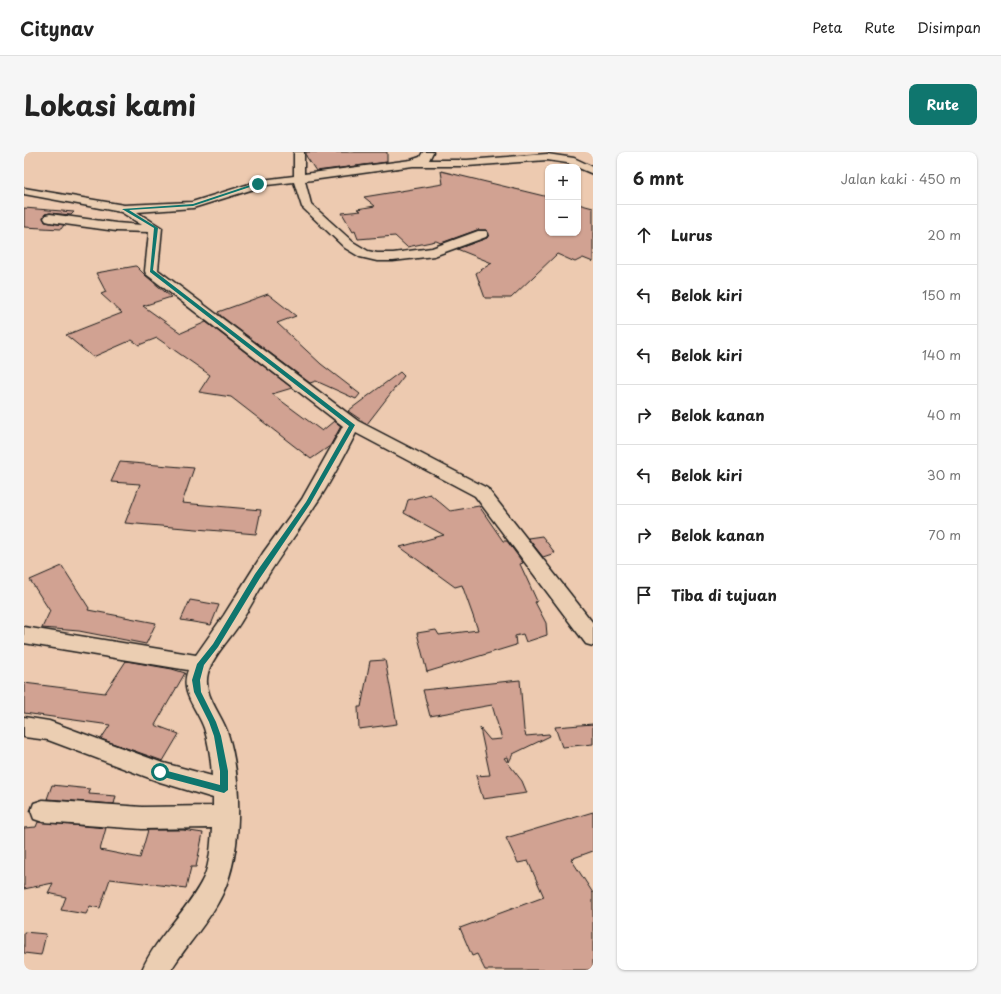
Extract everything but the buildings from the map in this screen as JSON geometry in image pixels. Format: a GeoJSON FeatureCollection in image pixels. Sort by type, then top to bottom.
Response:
{"type":"FeatureCollection","features":[{"type":"Feature","properties":{"kind":"street"},"geometry":{"type":"LineString","coordinates":[[299,152],[299,178],[305,202],[309,210],[349,245],[370,256],[393,257],[434,252],[482,234]]}},
{"type":"Feature","properties":{"kind":"street"},"geometry":{"type":"LineString","coordinates":[[413,163],[424,159],[428,152]]}},
{"type":"Feature","properties":{"kind":"street"},"geometry":{"type":"LineString","coordinates":[[24,190],[124,209],[193,205],[258,184],[413,163],[467,163],[547,157],[570,160],[593,171]]}},
{"type":"Feature","properties":{"kind":"street"},"geometry":{"type":"LineString","coordinates":[[124,209],[156,228]]}},
{"type":"Feature","properties":{"kind":"street"},"geometry":{"type":"LineString","coordinates":[[50,218],[90,222],[118,228],[156,228]]}},
{"type":"Feature","properties":{"kind":"street"},"geometry":{"type":"LineString","coordinates":[[156,228],[151,271],[352,425],[481,492],[593,638]]}},
{"type":"Feature","properties":{"kind":"street"},"geometry":{"type":"LineString","coordinates":[[156,970],[165,954],[201,905],[219,873],[223,853],[224,771],[218,736],[213,722],[197,692],[196,680],[200,664],[216,646],[258,576],[308,502],[352,425]]}},
{"type":"Feature","properties":{"kind":"street"},"geometry":{"type":"LineString","coordinates":[[24,635],[200,664]]}},
{"type":"Feature","properties":{"kind":"street"},"geometry":{"type":"LineString","coordinates":[[24,727],[49,731],[160,772],[224,790]]}},
{"type":"Feature","properties":{"kind":"street"},"geometry":{"type":"LineString","coordinates":[[44,811],[142,818],[224,817]]}},
{"type":"Feature","properties":{"kind":"route"},"geometry":{"type":"LineString","coordinates":[[160,772],[224,790],[224,771],[218,736],[213,722],[197,692],[196,680],[200,664],[216,646],[258,576],[308,502],[352,425],[151,271],[156,228],[124,209],[166,208],[193,205],[258,184]]}}]}
